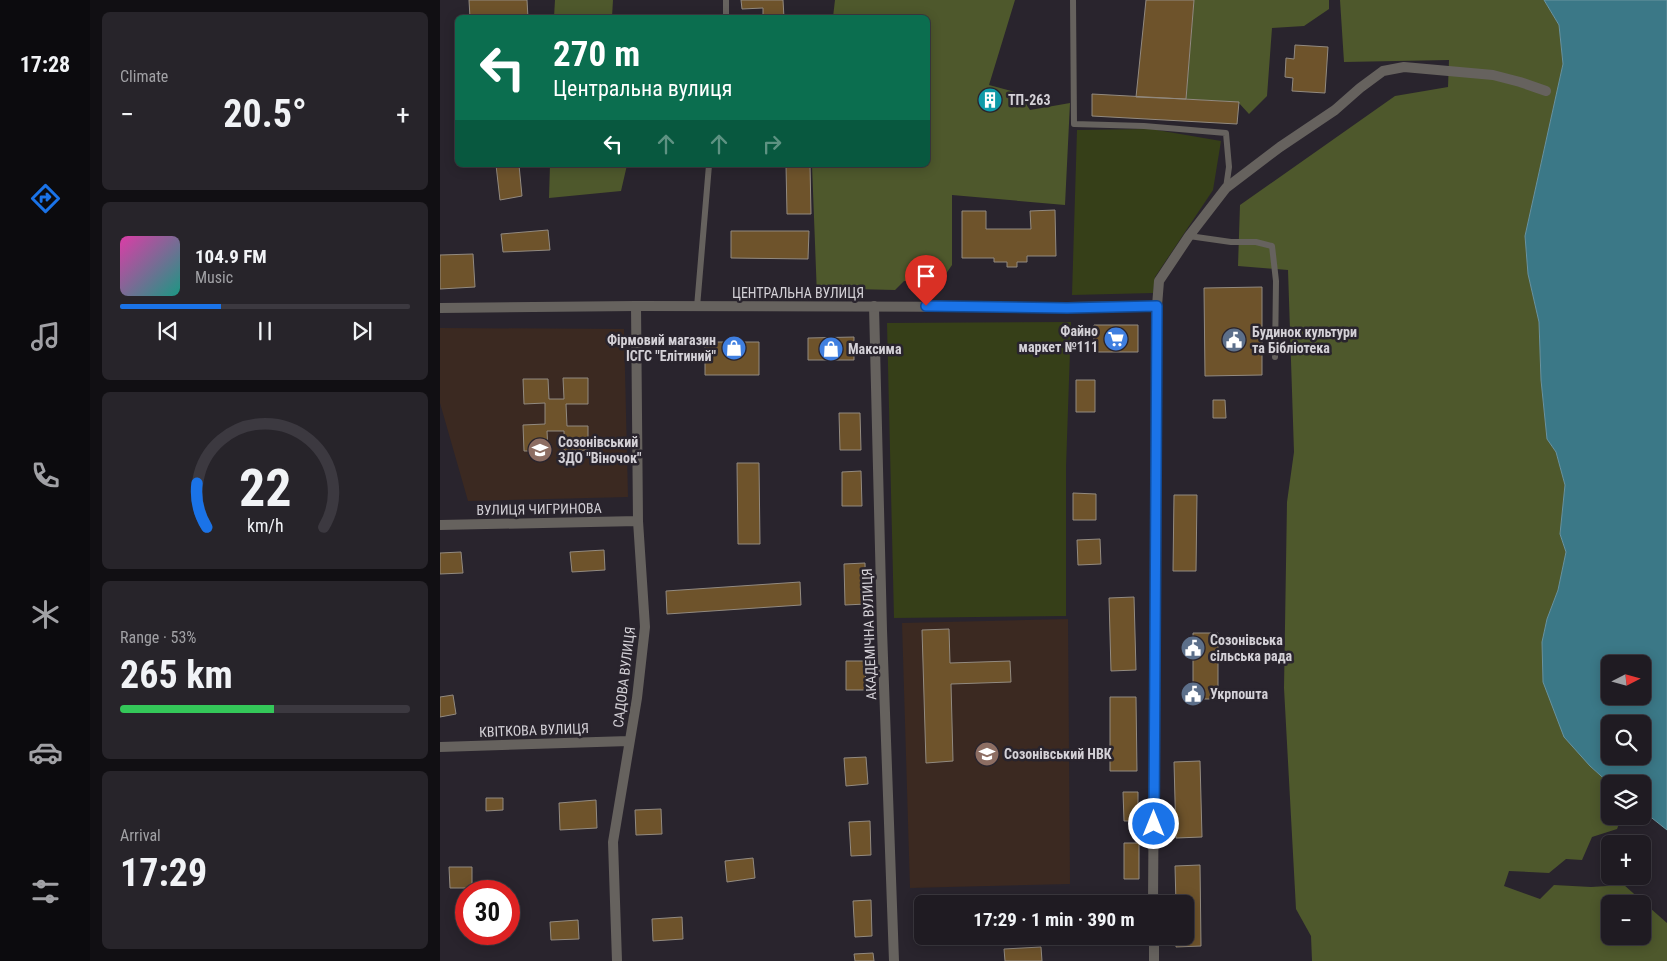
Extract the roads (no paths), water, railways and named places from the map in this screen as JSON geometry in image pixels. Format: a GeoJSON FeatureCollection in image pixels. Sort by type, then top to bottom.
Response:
{"type":"FeatureCollection","features":[{"type":"Feature","properties":{"kind":"street"},"geometry":{"type":"LineString","coordinates":[[1153,895],[1157,306],[1159,281],[1189,236],[1226,188],[1280,147],[1335,110],[1383,71],[1404,66],[1493,75],[1546,91]]}},
{"type":"Feature","properties":{"kind":"street","name":"САДОВА ВУЛИЦЯ"},"geometry":{"type":"LineString","coordinates":[[617,961],[613,842],[637,698],[645,627],[638,521],[636,306]]}},
{"type":"Feature","properties":{"kind":"street","name":"ЦЕНТРАЛЬНА ВУЛИЦЯ"},"geometry":{"type":"LineString","coordinates":[[440,308],[874,306],[1067,308],[1157,306]]}},
{"type":"Feature","properties":{"kind":"street","name":"АКАДЕМІЧНА ВУЛИЦЯ"},"geometry":{"type":"LineString","coordinates":[[874,306],[882,640],[894,961]]}},
{"type":"Feature","properties":{"kind":"street","name":"ВУЛИЦЯ ЧИГРИНОВА"},"geometry":{"type":"LineString","coordinates":[[440,524],[638,521]]}},
{"type":"Feature","properties":{"kind":"street","name":"КВІТКОВА ВУЛИЦЯ"},"geometry":{"type":"LineString","coordinates":[[440,747],[629,741]]}},
{"type":"Feature","properties":{"kind":"street"},"geometry":{"type":"LineString","coordinates":[[1154,945],[1154,961]]}},
{"type":"Feature","properties":{"kind":"lane"},"geometry":{"type":"LineString","coordinates":[[726,0],[726,15]]}},
{"type":"Feature","properties":{"kind":"lane"},"geometry":{"type":"LineString","coordinates":[[1073,0],[1074,124],[1144,126],[1226,133],[1229,167],[1226,188]]}},
{"type":"Feature","properties":{"kind":"lane"},"geometry":{"type":"LineString","coordinates":[[697,307],[708,167]]}},
{"type":"Feature","properties":{"kind":"lane"},"geometry":{"type":"LineString","coordinates":[[1189,236],[1231,242],[1256,242],[1272,246],[1276,281],[1275,357]]}},
{"type":"Feature","properties":{"kind":"water"},"geometry":{"type":"Polygon","coordinates":[[[1544,0],[1667,0],[1667,830],[1651,817],[1651,775],[1601,776],[1564,737],[1543,682],[1542,642],[1547,619],[1558,590],[1566,552],[1560,534],[1565,485],[1556,452],[1547,439],[1541,380],[1539,322],[1528,274],[1525,236],[1563,64],[1559,25],[1544,0]]]}},
{"type":"Feature","properties":{"kind":"place","name":"ТП-263"},"geometry":{"type":"Point","coordinates":[990,100]}},
{"type":"Feature","properties":{"kind":"place","name":"Файно маркет №111"},"geometry":{"type":"Point","coordinates":[1116,339]}},
{"type":"Feature","properties":{"kind":"place","name":"Будинок культури та Бібліотека"},"geometry":{"type":"Point","coordinates":[1234,340]}},
{"type":"Feature","properties":{"kind":"place","name":"Фірмовий магазин ІСГС \"Елітиний\""},"geometry":{"type":"Point","coordinates":[734,348]}},
{"type":"Feature","properties":{"kind":"place","name":"Максима"},"geometry":{"type":"Point","coordinates":[831,349]}},
{"type":"Feature","properties":{"kind":"place","name":"Созонівський ЗДО \"Віночок\""},"geometry":{"type":"Point","coordinates":[540,450]}},
{"type":"Feature","properties":{"kind":"place","name":"Созонівська сільська рада"},"geometry":{"type":"Point","coordinates":[1193,648]}},
{"type":"Feature","properties":{"kind":"place","name":"Укрпошта"},"geometry":{"type":"Point","coordinates":[1193,694]}},
{"type":"Feature","properties":{"kind":"place","name":"Созонівський НВК"},"geometry":{"type":"Point","coordinates":[987,754]}}]}
